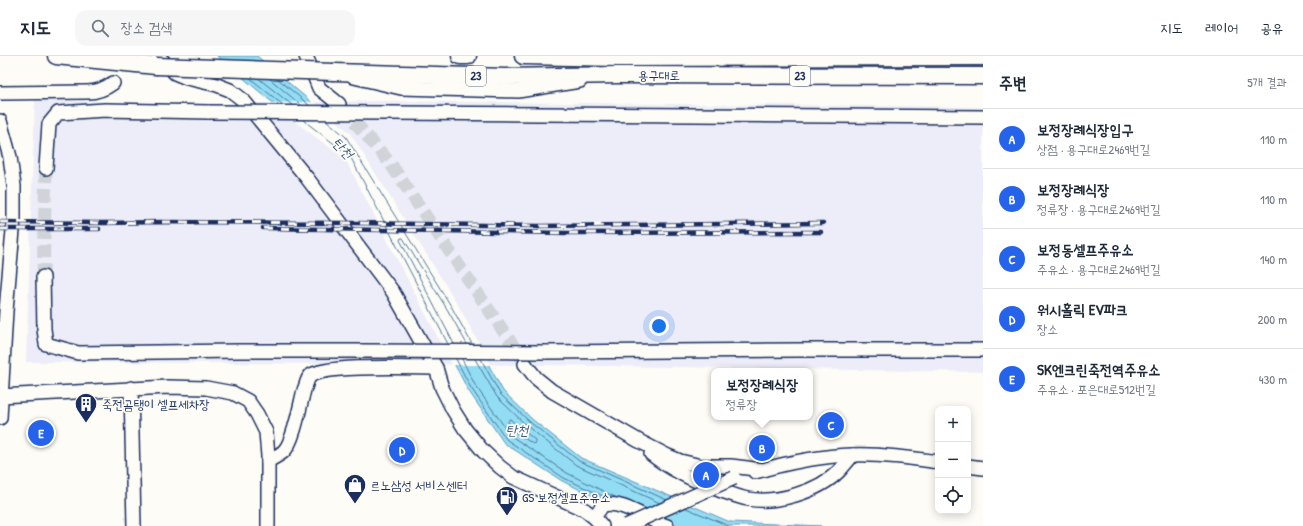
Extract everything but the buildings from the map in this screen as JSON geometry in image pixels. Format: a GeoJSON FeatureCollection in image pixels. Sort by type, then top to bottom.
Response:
{"type":"FeatureCollection","features":[{"type":"Feature","properties":{"kind":"main road","name":"23"},"geometry":{"type":"LineString","coordinates":[[56,56],[334,72]]}},
{"type":"Feature","properties":{"kind":"main road","name":"23"},"geometry":{"type":"LineString","coordinates":[[461,56],[468,56]]}},
{"type":"Feature","properties":{"kind":"main road","name":"용구대로"},"geometry":{"type":"LineString","coordinates":[[523,56],[618,58],[983,57]]}},
{"type":"Feature","properties":{"kind":"main road","name":"용구대로"},"geometry":{"type":"LineString","coordinates":[[334,72],[505,77],[618,75],[983,76]]}},
{"type":"Feature","properties":{"kind":"street"},"geometry":{"type":"LineString","coordinates":[[306,56],[320,88],[339,104]]}},
{"type":"Feature","properties":{"kind":"street"},"geometry":{"type":"LineString","coordinates":[[461,56],[462,76]]}},
{"type":"Feature","properties":{"kind":"street"},"geometry":{"type":"LineString","coordinates":[[157,61],[175,73],[186,78],[217,85],[230,90],[243,100],[308,178],[393,292],[436,368],[442,388],[453,410],[483,451],[500,467],[513,477],[585,510],[598,522],[603,505],[609,504],[620,506],[667,526]]}},
{"type":"Feature","properties":{"kind":"street"},"geometry":{"type":"LineString","coordinates":[[334,72],[401,88],[518,91],[618,75]]}},
{"type":"Feature","properties":{"kind":"street"},"geometry":{"type":"LineString","coordinates":[[0,93],[94,92],[113,84]]}},
{"type":"Feature","properties":{"kind":"street"},"geometry":{"type":"LineString","coordinates":[[46,168],[49,124],[58,113],[105,110],[983,117]]}},
{"type":"Feature","properties":{"kind":"street"},"geometry":{"type":"LineString","coordinates":[[0,121],[10,156],[14,186],[14,219],[6,311],[0,418]]}},
{"type":"Feature","properties":{"kind":"street"},"geometry":{"type":"LineString","coordinates":[[44,277],[44,329],[46,344],[78,352],[983,350]]}},
{"type":"Feature","properties":{"kind":"street"},"geometry":{"type":"LineString","coordinates":[[525,364],[536,378],[552,391],[668,456],[690,464],[701,466],[731,466],[763,470]]}},
{"type":"Feature","properties":{"kind":"street"},"geometry":{"type":"LineString","coordinates":[[268,461],[284,451],[291,438],[307,380],[311,376],[319,372],[346,369],[391,367],[436,368]]}},
{"type":"Feature","properties":{"kind":"street"},"geometry":{"type":"LineString","coordinates":[[1,396],[168,386],[206,388],[233,393],[248,401],[258,414],[266,432],[268,461],[268,526]]}},
{"type":"Feature","properties":{"kind":"street"},"geometry":{"type":"LineString","coordinates":[[131,388],[134,526]]}},
{"type":"Feature","properties":{"kind":"street"},"geometry":{"type":"LineString","coordinates":[[639,441],[652,454],[677,472],[740,498],[754,500],[786,497],[807,490],[839,471],[853,455]]}},
{"type":"Feature","properties":{"kind":"street"},"geometry":{"type":"LineString","coordinates":[[626,526],[734,478],[810,460],[853,455],[898,457],[935,462]]}},
{"type":"Feature","properties":{"kind":"street"},"geometry":{"type":"LineString","coordinates":[[971,466],[983,468]]}},
{"type":"Feature","properties":{"kind":"shaded area"},"geometry":{"type":"Polygon","coordinates":[[[35,100],[212,104],[374,101],[983,107],[983,372],[813,369],[813,368],[541,365],[26,362],[35,100]]]}},
{"type":"Feature","properties":{"kind":"water","name":"탄천"},"geometry":{"type":"Polygon","coordinates":[[[217,56],[257,56],[349,134],[455,304],[503,391],[533,420],[581,458],[730,522],[821,526],[655,526],[562,481],[504,443],[468,390],[346,158],[267,98],[217,56]]]}},
{"type":"Feature","properties":{"kind":"pier"},"geometry":{"type":"Polygon","coordinates":[[[314,102],[350,133],[457,303],[491,365],[452,365],[345,159],[270,103],[314,102]]]}},
{"type":"Feature","properties":{"kind":"tunnel"},"geometry":{"type":"LineString","coordinates":[[342,107],[390,163],[522,359]]}},
{"type":"Feature","properties":{"kind":"tunnel"},"geometry":{"type":"LineString","coordinates":[[43,277],[46,168]]}},
{"type":"Feature","properties":{"kind":"railway"},"geometry":{"type":"LineString","coordinates":[[0,222],[357,223],[538,226],[823,223]]}},
{"type":"Feature","properties":{"kind":"railway"},"geometry":{"type":"LineString","coordinates":[[263,228],[568,233],[821,232]]}},
{"type":"Feature","properties":{"kind":"railway"},"geometry":{"type":"LineString","coordinates":[[0,229],[99,229]]}},
{"type":"Feature","properties":{"kind":"place","name":"죽전곰탱이 셀프세차장"},"geometry":{"type":"Point","coordinates":[86,424]}},
{"type":"Feature","properties":{"kind":"place","name":"보정동셀프주유소"},"geometry":{"type":"Point","coordinates":[831,425]}},
{"type":"Feature","properties":{"kind":"place","name":"SK엔크린죽전역주유소"},"geometry":{"type":"Point","coordinates":[41,433]}},
{"type":"Feature","properties":{"kind":"place","name":"보정장례식장"},"geometry":{"type":"Point","coordinates":[762,448]}},
{"type":"Feature","properties":{"kind":"place","name":"워시홀릭 EV파크"},"geometry":{"type":"Point","coordinates":[402,450]}},
{"type":"Feature","properties":{"kind":"place","name":"보정장례식장입구"},"geometry":{"type":"Point","coordinates":[706,475]}},
{"type":"Feature","properties":{"kind":"place","name":"르노삼성 서비스센터"},"geometry":{"type":"Point","coordinates":[355,504]}},
{"type":"Feature","properties":{"kind":"place","name":"GS 보정셀프주유소"},"geometry":{"type":"Point","coordinates":[507,516]}}]}
